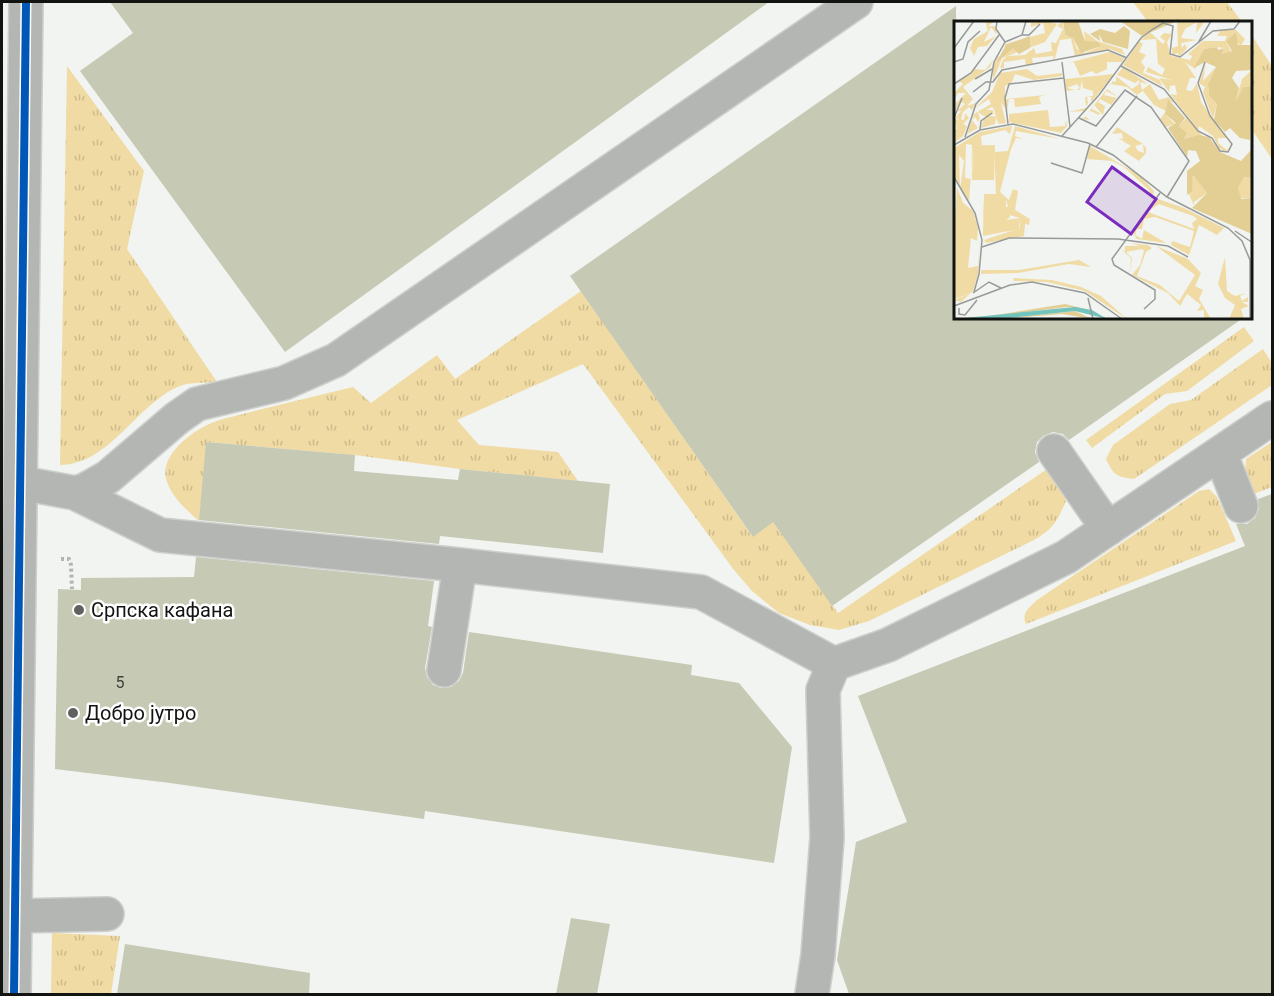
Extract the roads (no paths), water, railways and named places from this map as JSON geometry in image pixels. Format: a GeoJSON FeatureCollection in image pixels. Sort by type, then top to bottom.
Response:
{"type":"FeatureCollection","features":[{"type":"Feature","properties":{"kind":"street"},"geometry":{"type":"LineString","coordinates":[[14,994],[15,916],[9,682],[21,483],[26,2]]}},
{"type":"Feature","properties":{"kind":"street"},"geometry":{"type":"LineString","coordinates":[[75,493],[108,477],[177,418],[197,404],[284,383],[336,360],[856,2]]}},
{"type":"Feature","properties":{"kind":"street"},"geometry":{"type":"LineString","coordinates":[[2,46],[26,83]]}},
{"type":"Feature","properties":{"kind":"street"},"geometry":{"type":"LineString","coordinates":[[812,994],[818,955],[827,838],[823,690],[834,664],[888,645],[1066,557],[1272,418]]}},
{"type":"Feature","properties":{"kind":"street"},"geometry":{"type":"LineString","coordinates":[[1054,451],[1108,530]]}},
{"type":"Feature","properties":{"kind":"street"},"geometry":{"type":"LineString","coordinates":[[1220,453],[1241,506]]}},
{"type":"Feature","properties":{"kind":"street"},"geometry":{"type":"LineString","coordinates":[[21,483],[75,493],[160,535],[701,592],[834,664]]}},
{"type":"Feature","properties":{"kind":"street"},"geometry":{"type":"LineString","coordinates":[[444,670],[460,565]]}},
{"type":"Feature","properties":{"kind":"street"},"geometry":{"type":"LineString","coordinates":[[15,916],[107,914]]}},
{"type":"Feature","properties":{"kind":"place","name":"Српска кафана"},"geometry":{"type":"Point","coordinates":[79,610]}},
{"type":"Feature","properties":{"kind":"place","name":"Добро јутро"},"geometry":{"type":"Point","coordinates":[73,713]}}]}
